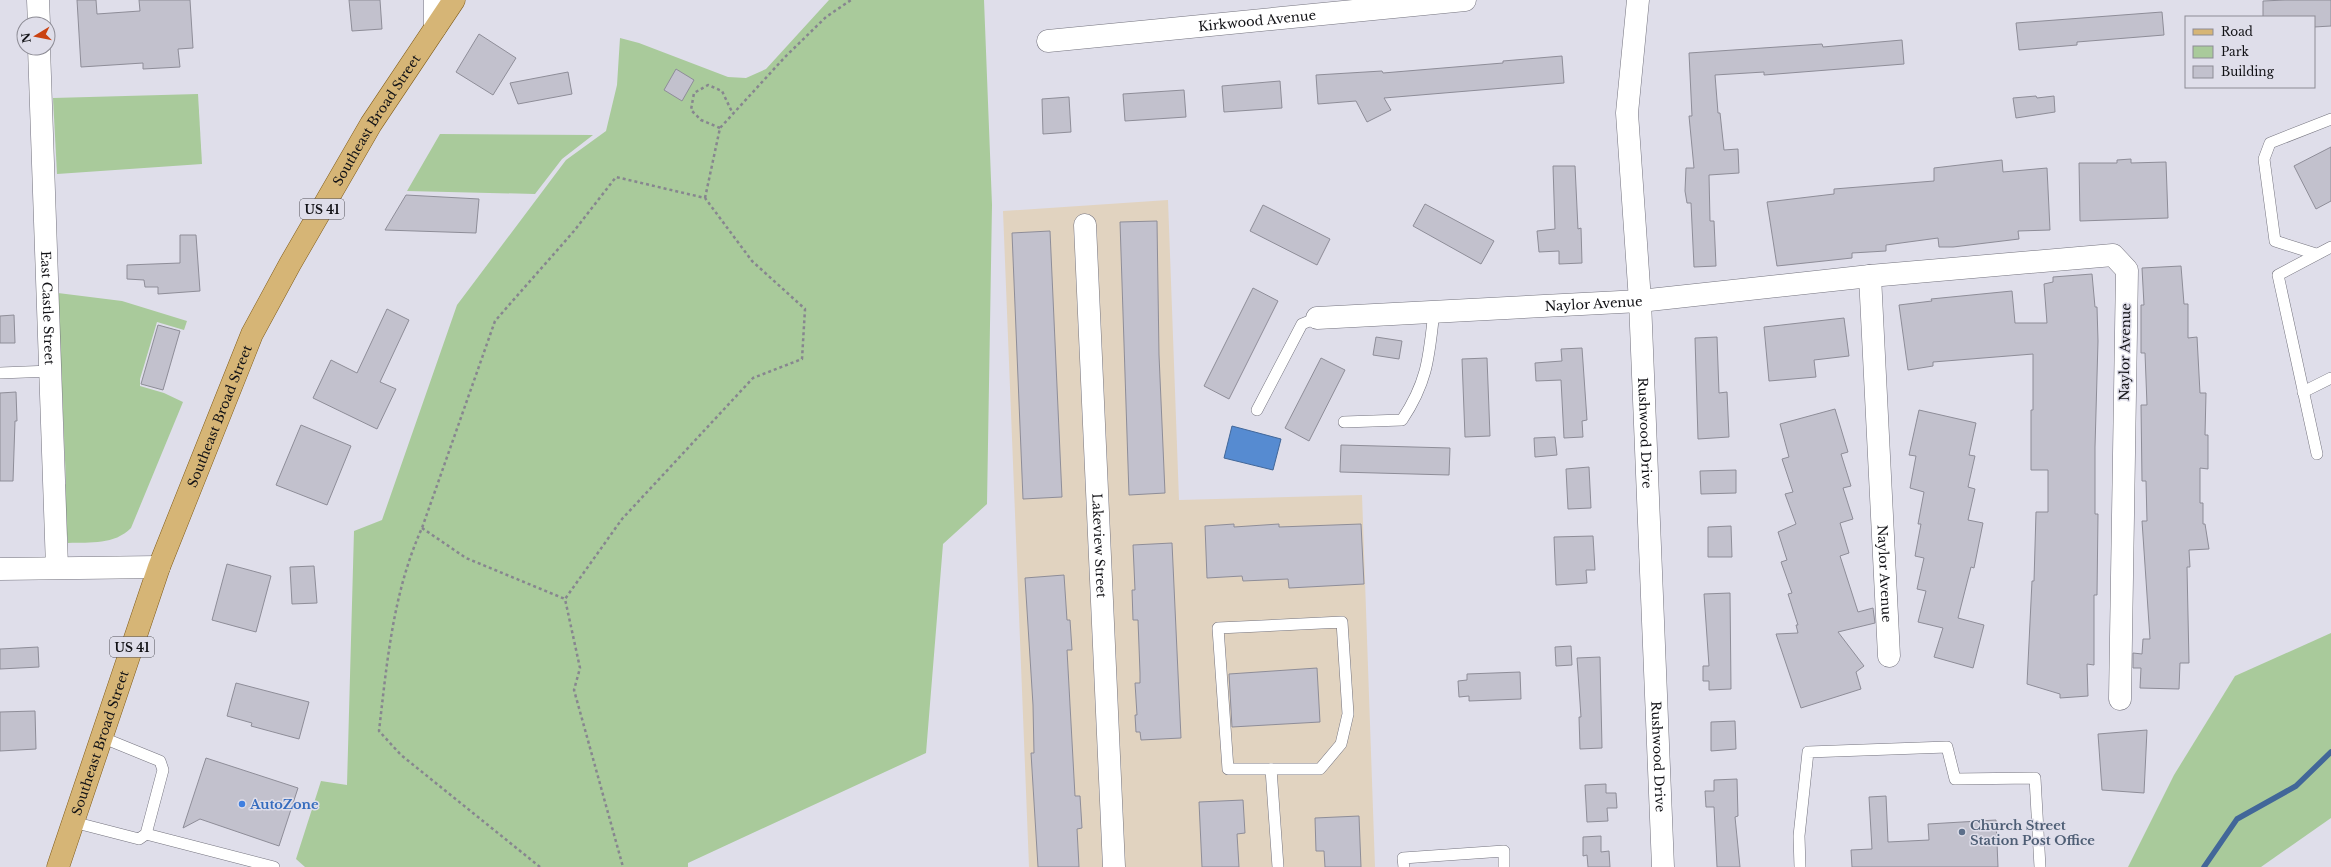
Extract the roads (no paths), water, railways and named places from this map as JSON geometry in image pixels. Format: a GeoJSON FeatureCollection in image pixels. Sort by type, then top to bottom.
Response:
{"type":"FeatureCollection","features":[{"type":"Feature","properties":{"kind":"main road","name":"Southeast Broad Street"},"geometry":{"type":"LineString","coordinates":[[58,867],[159,567],[252,334],[290,264],[371,124],[454,0]]}},
{"type":"Feature","properties":{"kind":"street"},"geometry":{"type":"LineString","coordinates":[[38,0],[38,16]]}},
{"type":"Feature","properties":{"kind":"street"},"geometry":{"type":"LineString","coordinates":[[435,0],[435,28]]}},
{"type":"Feature","properties":{"kind":"street","name":"Kirkwood Avenue"},"geometry":{"type":"LineString","coordinates":[[1048,41],[1394,3],[1466,0]]}},
{"type":"Feature","properties":{"kind":"street","name":"Rushwood Drive"},"geometry":{"type":"LineString","coordinates":[[1638,0],[1627,113],[1640,301],[1663,867]]}},
{"type":"Feature","properties":{"kind":"street","name":"East Castle Street"},"geometry":{"type":"LineString","coordinates":[[39,56],[58,567]]}},
{"type":"Feature","properties":{"kind":"street","name":"Lakeview Street"},"geometry":{"type":"LineString","coordinates":[[1085,225],[1114,867]]}},
{"type":"Feature","properties":{"kind":"street","name":"Naylor Avenue"},"geometry":{"type":"LineString","coordinates":[[1316,318],[1640,301],[1870,276],[2113,255],[2126,270],[2120,699]]}},
{"type":"Feature","properties":{"kind":"street","name":"Naylor Avenue"},"geometry":{"type":"LineString","coordinates":[[1870,276],[1889,656]]}},
{"type":"Feature","properties":{"kind":"street"},"geometry":{"type":"LineString","coordinates":[[0,569],[58,567],[159,567]]}},
{"type":"Feature","properties":{"kind":"lane"},"geometry":{"type":"LineString","coordinates":[[2316,254],[2275,241],[2264,159],[2270,143],[2331,119]]}},
{"type":"Feature","properties":{"kind":"lane"},"geometry":{"type":"LineString","coordinates":[[2317,454],[2278,275],[2331,247]]}},
{"type":"Feature","properties":{"kind":"lane"},"geometry":{"type":"LineString","coordinates":[[1344,422],[1402,420],[1417,398],[1428,367],[1434,311]]}},
{"type":"Feature","properties":{"kind":"lane"},"geometry":{"type":"LineString","coordinates":[[1257,410],[1302,324],[1316,318]]}},
{"type":"Feature","properties":{"kind":"lane"},"geometry":{"type":"LineString","coordinates":[[0,373],[51,371]]}},
{"type":"Feature","properties":{"kind":"lane"},"geometry":{"type":"LineString","coordinates":[[2303,392],[2331,378]]}},
{"type":"Feature","properties":{"kind":"lane"},"geometry":{"type":"LineString","coordinates":[[1342,622],[1348,714],[1341,744],[1320,769],[1271,769],[1228,769],[1218,628],[1342,622]]}},
{"type":"Feature","properties":{"kind":"lane"},"geometry":{"type":"LineString","coordinates":[[73,822],[139,839],[146,834],[163,770],[160,760],[102,737]]}},
{"type":"Feature","properties":{"kind":"lane"},"geometry":{"type":"LineString","coordinates":[[1800,867],[1799,836],[1808,752],[1947,747],[1955,779],[2035,778],[2040,867]]}},
{"type":"Feature","properties":{"kind":"lane"},"geometry":{"type":"LineString","coordinates":[[1271,769],[1278,867]]}},
{"type":"Feature","properties":{"kind":"lane"},"geometry":{"type":"LineString","coordinates":[[146,834],[274,867]]}},
{"type":"Feature","properties":{"kind":"lane"},"geometry":{"type":"LineString","coordinates":[[1404,867],[1403,858],[1504,851],[1504,867]]}},
{"type":"Feature","properties":{"kind":"water"},"geometry":{"type":"Polygon","coordinates":[[[1232,426],[1281,439],[1273,470],[1224,458],[1232,426]]]}},
{"type":"Feature","properties":{"kind":"waterway"},"geometry":{"type":"LineString","coordinates":[[2204,867],[2237,819],[2296,786],[2331,752]]}},
{"type":"Feature","properties":{"kind":"place","name":"AutoZone"},"geometry":{"type":"Point","coordinates":[242,804]}},
{"type":"Feature","properties":{"kind":"place","name":"Church Street Station Post Office"},"geometry":{"type":"Point","coordinates":[1962,832]}}]}
